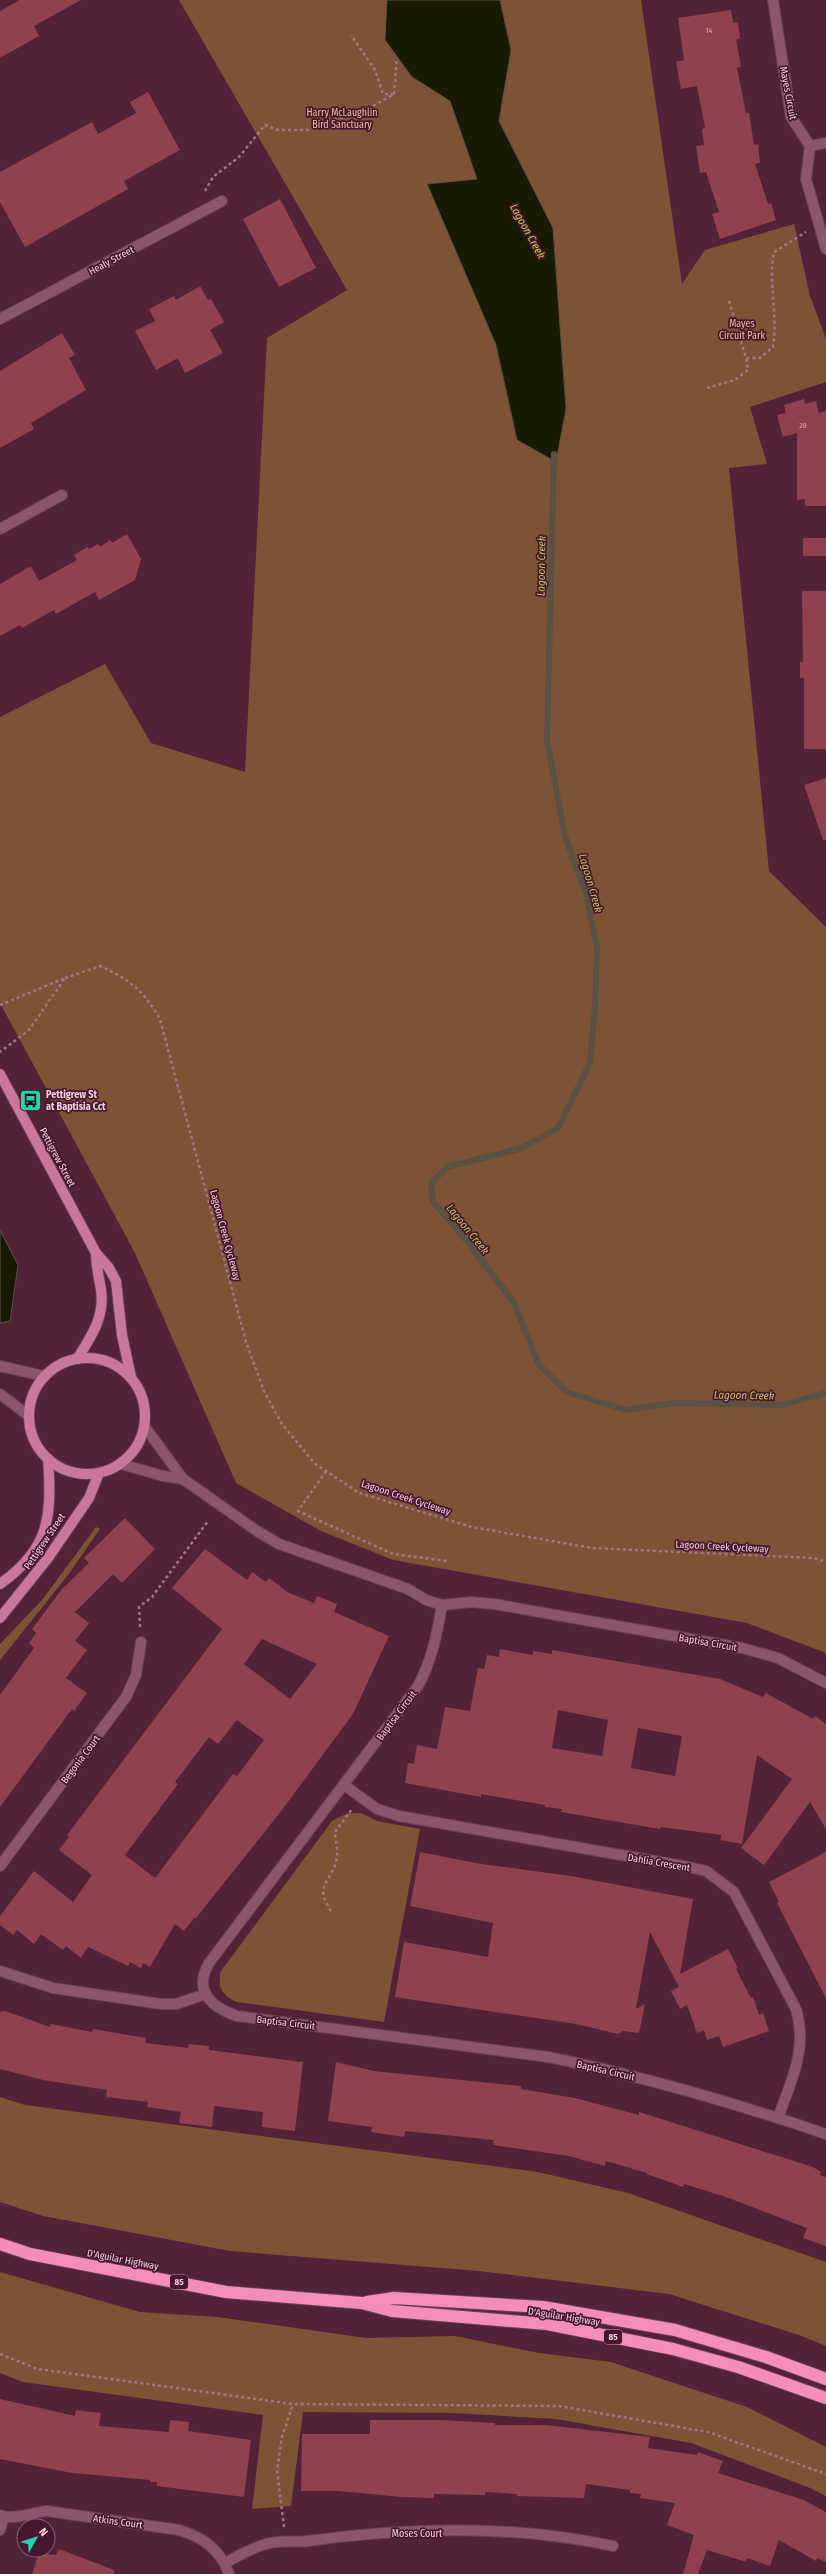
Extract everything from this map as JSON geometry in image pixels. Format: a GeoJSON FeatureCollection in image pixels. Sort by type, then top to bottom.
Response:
{"type":"FeatureCollection","features":[{"type":"Feature","properties":{"kind":"highway","name":"D'Aguilar Highway"},"geometry":{"type":"LineString","coordinates":[[0,2244],[30,2254],[226,2292],[362,2303],[392,2311],[547,2324],[673,2349],[738,2367],[826,2398]]}},
{"type":"Feature","properties":{"kind":"highway","name":"D'Aguilar Highway"},"geometry":{"type":"LineString","coordinates":[[362,2303],[394,2298],[543,2307],[675,2330],[766,2357],[826,2379]]}},
{"type":"Feature","properties":{"kind":"main road","name":"Pettigrew Street"},"geometry":{"type":"LineString","coordinates":[[0,1074],[96,1253],[109,1268],[116,1281],[122,1335],[131,1377]]}},
{"type":"Feature","properties":{"kind":"main road","name":"Pettigrew Street"},"geometry":{"type":"LineString","coordinates":[[77,1358],[92,1334],[102,1308],[96,1272],[96,1253]]}},
{"type":"Feature","properties":{"kind":"main road"},"geometry":{"type":"LineString","coordinates":[[77,1358],[97,1358],[115,1365],[131,1377],[141,1392],[146,1410],[144,1427],[136,1448],[121,1464],[99,1473],[75,1473],[64,1470],[48,1459],[38,1447],[31,1432],[29,1416],[30,1402],[44,1376],[59,1365],[77,1358]]}},
{"type":"Feature","properties":{"kind":"main road","name":"Pettigrew Street"},"geometry":{"type":"LineString","coordinates":[[0,1584],[15,1573],[30,1558],[41,1541],[51,1505],[48,1459]]}},
{"type":"Feature","properties":{"kind":"main road","name":"Pettigrew Street"},"geometry":{"type":"LineString","coordinates":[[0,1618],[48,1558],[89,1498],[99,1473]]}},
{"type":"Feature","properties":{"kind":"street","name":"Mayes Circuit"},"geometry":{"type":"LineString","coordinates":[[772,0],[791,117],[810,146]]}},
{"type":"Feature","properties":{"kind":"street"},"geometry":{"type":"LineString","coordinates":[[826,143],[810,146],[806,179],[826,249]]}},
{"type":"Feature","properties":{"kind":"street","name":"Healy Street"},"geometry":{"type":"LineString","coordinates":[[0,319],[222,201]]}},
{"type":"Feature","properties":{"kind":"street"},"geometry":{"type":"LineString","coordinates":[[0,529],[62,495]]}},
{"type":"Feature","properties":{"kind":"street"},"geometry":{"type":"LineString","coordinates":[[0,1366],[44,1376]]}},
{"type":"Feature","properties":{"kind":"street"},"geometry":{"type":"LineString","coordinates":[[0,1394],[29,1416]]}},
{"type":"Feature","properties":{"kind":"street","name":"Baptisa Circuit"},"geometry":{"type":"LineString","coordinates":[[144,1427],[182,1479],[279,1544],[408,1589],[426,1600],[442,1606],[471,1602],[494,1604],[742,1648],[778,1658],[826,1683]]}},
{"type":"Feature","properties":{"kind":"street","name":"Baptisa Circuit"},"geometry":{"type":"LineString","coordinates":[[121,1464],[163,1476],[182,1479]]}},
{"type":"Feature","properties":{"kind":"street","name":"Baptisa Circuit"},"geometry":{"type":"LineString","coordinates":[[442,1606],[427,1669],[418,1686],[209,1963],[204,1972],[203,1985],[206,1994],[213,2004],[237,2016],[548,2057],[625,2073],[778,2118],[826,2134]]}},
{"type":"Feature","properties":{"kind":"street","name":"Begonia Court"},"geometry":{"type":"LineString","coordinates":[[0,1866],[126,1697],[136,1675],[141,1642]]}},
{"type":"Feature","properties":{"kind":"street","name":"Dahlia Crescent"},"geometry":{"type":"LineString","coordinates":[[344,1785],[377,1809],[399,1816],[689,1867],[706,1872],[721,1881],[734,1892],[746,1911],[796,2009],[802,2026],[802,2046],[778,2118]]}},
{"type":"Feature","properties":{"kind":"street"},"geometry":{"type":"LineString","coordinates":[[0,1971],[53,1988],[161,2004],[176,2004],[206,1994]]}},
{"type":"Feature","properties":{"kind":"street","name":"Atkins Court"},"geometry":{"type":"LineString","coordinates":[[2,2516],[14,2518],[31,2512],[47,2511],[179,2530],[196,2535],[212,2546],[225,2563],[229,2574]]}},
{"type":"Feature","properties":{"kind":"street"},"geometry":{"type":"LineString","coordinates":[[0,2530],[2,2516]]}},
{"type":"Feature","properties":{"kind":"street","name":"Moses Court"},"geometry":{"type":"LineString","coordinates":[[225,2563],[267,2543],[286,2541],[304,2542],[367,2533],[523,2532],[568,2536],[613,2546]]}},
{"type":"Feature","properties":{"kind":"path"},"geometry":{"type":"LineString","coordinates":[[351,35],[375,70],[383,94],[394,94]]}},
{"type":"Feature","properties":{"kind":"path"},"geometry":{"type":"LineString","coordinates":[[394,94],[397,58]]}},
{"type":"Feature","properties":{"kind":"path"},"geometry":{"type":"LineString","coordinates":[[209,208],[202,196],[213,177],[239,157],[265,125],[278,130],[310,130],[336,119],[364,111],[394,94]]}},
{"type":"Feature","properties":{"kind":"path"},"geometry":{"type":"LineString","coordinates":[[746,358],[760,358],[773,347],[776,326],[771,269],[774,252],[807,232],[820,228]]}},
{"type":"Feature","properties":{"kind":"path"},"geometry":{"type":"LineString","coordinates":[[707,388],[735,380],[748,370],[746,358],[729,301]]}},
{"type":"Feature","properties":{"kind":"path","name":"Lagoon Creek Cycleway"},"geometry":{"type":"LineString","coordinates":[[0,1005],[65,978],[100,966],[125,977],[147,996],[160,1018],[248,1349],[264,1391],[282,1424],[314,1463],[359,1493],[472,1527],[592,1548],[814,1558],[826,1562]]}},
{"type":"Feature","properties":{"kind":"path"},"geometry":{"type":"LineString","coordinates":[[0,1052],[29,1030],[65,978]]}},
{"type":"Feature","properties":{"kind":"path"},"geometry":{"type":"LineString","coordinates":[[326,1471],[298,1511],[393,1554],[447,1561]]}},
{"type":"Feature","properties":{"kind":"path"},"geometry":{"type":"LineString","coordinates":[[141,1642],[139,1607],[152,1597],[208,1521]]}},
{"type":"Feature","properties":{"kind":"path"},"geometry":{"type":"LineString","coordinates":[[331,1911],[323,1894],[323,1886],[337,1856],[335,1832],[361,1798]]}},
{"type":"Feature","properties":{"kind":"path"},"geometry":{"type":"LineString","coordinates":[[0,2354],[38,2369],[293,2404],[559,2406],[708,2432],[826,2474]]}},
{"type":"Feature","properties":{"kind":"path"},"geometry":{"type":"LineString","coordinates":[[286,2541],[277,2470],[282,2437],[293,2404]]}},
{"type":"Feature","properties":{"kind":"green space"},"geometry":{"type":"Polygon","coordinates":[[[179,0],[387,0],[385,40],[412,77],[450,101],[477,180],[427,184],[496,345],[517,440],[566,409],[553,228],[499,121],[511,50],[500,0],[641,0],[682,284],[705,250],[794,224],[810,296],[826,339],[826,382],[750,407],[767,464],[729,468],[769,871],[826,927],[826,1653],[747,1623],[393,1560],[321,1531],[236,1483],[135,1253],[0,1003],[0,717],[105,664],[151,743],[245,772],[267,338],[347,290],[179,0]]]}},
{"type":"Feature","properties":{"kind":"green space"},"geometry":{"type":"Polygon","coordinates":[[[96,1527],[100,1529],[68,1575],[0,1660],[0,1644],[42,1600],[96,1527]]]}},
{"type":"Feature","properties":{"kind":"green space"},"geometry":{"type":"Polygon","coordinates":[[[348,1813],[361,1813],[377,1821],[420,1829],[384,2022],[237,2002],[232,2000],[224,1994],[220,1986],[221,1971],[332,1821],[348,1813]]]}},
{"type":"Feature","properties":{"kind":"green space"},"geometry":{"type":"Polygon","coordinates":[[[0,2097],[25,2105],[538,2172],[628,2193],[826,2262],[826,2346],[799,2335],[669,2294],[479,2271],[230,2251],[43,2216],[0,2202],[0,2097]]]}},
{"type":"Feature","properties":{"kind":"green space"},"geometry":{"type":"Polygon","coordinates":[[[0,2272],[140,2312],[218,2317],[366,2338],[455,2336],[539,2353],[611,2362],[747,2407],[826,2447],[826,2496],[810,2488],[691,2443],[556,2419],[453,2413],[303,2412],[291,2506],[252,2509],[263,2415],[23,2382],[0,2373],[0,2272]]]}},
{"type":"Feature","properties":{"kind":"water"},"geometry":{"type":"Polygon","coordinates":[[[387,0],[500,0],[511,50],[499,121],[553,228],[566,409],[556,462],[517,440],[496,345],[427,184],[477,179],[450,101],[412,77],[385,40],[387,0]]]}},
{"type":"Feature","properties":{"kind":"water"},"geometry":{"type":"Polygon","coordinates":[[[0,1230],[18,1265],[10,1321],[0,1323],[0,1230]]]}},
{"type":"Feature","properties":{"kind":"building"},"geometry":{"type":"Polygon","coordinates":[[[20,0],[81,0],[34,26],[39,36],[0,58],[0,11],[20,0]]]}},
{"type":"Feature","properties":{"kind":"building"},"geometry":{"type":"Polygon","coordinates":[[[731,10],[733,23],[738,22],[740,38],[736,39],[741,67],[737,68],[746,113],[749,113],[754,145],[758,144],[760,163],[755,164],[768,204],[771,203],[776,220],[720,239],[712,214],[719,212],[706,172],[700,173],[696,146],[704,145],[702,129],[705,128],[697,86],[681,89],[676,62],[684,60],[678,18],[731,10]]]}},
{"type":"Feature","properties":{"kind":"building"},"geometry":{"type":"Polygon","coordinates":[[[148,92],[180,150],[124,181],[128,189],[25,247],[0,202],[0,172],[92,122],[98,134],[136,113],[130,102],[148,92]]]}},
{"type":"Feature","properties":{"kind":"building"},"geometry":{"type":"Polygon","coordinates":[[[280,199],[316,268],[279,287],[243,219],[280,199]]]}},
{"type":"Feature","properties":{"kind":"building"},"geometry":{"type":"Polygon","coordinates":[[[200,286],[208,300],[211,299],[224,322],[210,330],[223,353],[185,373],[178,358],[156,370],[135,331],[155,321],[149,309],[174,296],[176,300],[200,286]]]}},
{"type":"Feature","properties":{"kind":"building"},"geometry":{"type":"Polygon","coordinates":[[[62,333],[75,355],[69,358],[86,390],[31,423],[34,429],[0,448],[0,371],[62,333]]]}},
{"type":"Feature","properties":{"kind":"building"},"geometry":{"type":"Polygon","coordinates":[[[804,399],[805,404],[816,401],[819,413],[826,411],[826,506],[805,506],[805,499],[797,500],[797,433],[783,437],[777,415],[786,413],[784,405],[804,399]]]}},
{"type":"Feature","properties":{"kind":"building"},"geometry":{"type":"Polygon","coordinates":[[[127,534],[141,559],[135,580],[99,600],[95,592],[56,614],[54,610],[22,628],[20,625],[0,636],[0,584],[31,566],[39,581],[77,560],[74,555],[87,547],[89,549],[98,544],[100,547],[110,540],[112,543],[127,534]]]}},
{"type":"Feature","properties":{"kind":"building"},"geometry":{"type":"Polygon","coordinates":[[[803,538],[826,538],[826,556],[803,556],[803,538]]]}},
{"type":"Feature","properties":{"kind":"building"},"geometry":{"type":"Polygon","coordinates":[[[802,591],[826,591],[826,749],[804,749],[804,678],[800,678],[800,662],[803,662],[802,591]]]}},
{"type":"Feature","properties":{"kind":"building"},"geometry":{"type":"Polygon","coordinates":[[[826,778],[826,840],[823,840],[804,785],[826,778]]]}},
{"type":"Feature","properties":{"kind":"building"},"geometry":{"type":"Polygon","coordinates":[[[125,1518],[155,1549],[122,1583],[113,1574],[75,1612],[89,1623],[75,1641],[87,1650],[66,1678],[87,1693],[74,1711],[72,1709],[0,1807],[0,1695],[34,1648],[29,1643],[36,1633],[32,1629],[62,1589],[89,1563],[84,1558],[125,1518]]]}},
{"type":"Feature","properties":{"kind":"building"},"geometry":{"type":"Polygon","coordinates":[[[205,1549],[247,1580],[252,1572],[266,1582],[269,1578],[289,1593],[314,1603],[317,1596],[337,1604],[334,1612],[389,1636],[353,1714],[282,1810],[196,1918],[195,1917],[184,1931],[175,1924],[150,1967],[143,1963],[141,1968],[130,1962],[128,1966],[88,1947],[81,1958],[66,1946],[63,1950],[41,1934],[34,1944],[17,1930],[13,1935],[0,1925],[0,1916],[34,1871],[73,1902],[92,1875],[59,1850],[69,1837],[67,1835],[222,1629],[172,1588],[205,1549]],[[262,1639],[244,1664],[290,1699],[317,1664],[262,1639]],[[237,1720],[218,1744],[209,1737],[175,1782],[178,1784],[125,1855],[155,1878],[233,1774],[237,1776],[264,1740],[237,1720]]]}},
{"type":"Feature","properties":{"kind":"building"},"geometry":{"type":"Polygon","coordinates":[[[500,1649],[533,1655],[533,1651],[552,1654],[552,1650],[720,1679],[763,1697],[766,1693],[813,1719],[815,1716],[826,1724],[826,1829],[810,1802],[764,1865],[741,1848],[792,1779],[757,1755],[742,1844],[720,1840],[722,1835],[661,1827],[660,1829],[561,1812],[562,1809],[545,1807],[545,1805],[481,1794],[481,1797],[405,1783],[408,1763],[414,1764],[417,1745],[437,1749],[445,1707],[470,1711],[478,1668],[484,1669],[487,1655],[499,1657],[500,1649]],[[558,1710],[552,1748],[602,1756],[608,1720],[558,1710]],[[638,1728],[631,1768],[675,1776],[682,1736],[638,1728]]]}},
{"type":"Feature","properties":{"kind":"building"},"geometry":{"type":"Polygon","coordinates":[[[420,1852],[481,1864],[571,1876],[693,1899],[680,1974],[728,1949],[738,1968],[736,1969],[751,1998],[753,1997],[759,2015],[763,2013],[769,2031],[723,2047],[719,2036],[707,2040],[704,2030],[697,2033],[687,2005],[680,2009],[671,1991],[679,1987],[650,1932],[636,2009],[645,2004],[639,2033],[623,2031],[618,2034],[576,2024],[395,1997],[404,1942],[488,1957],[493,1923],[410,1906],[420,1852]]]}},
{"type":"Feature","properties":{"kind":"building"},"geometry":{"type":"Polygon","coordinates":[[[826,1852],[826,1998],[777,1903],[779,1902],[769,1882],[826,1852]]]}},
{"type":"Feature","properties":{"kind":"building"},"geometry":{"type":"Polygon","coordinates":[[[5,2011],[50,2027],[51,2024],[92,2032],[93,2029],[146,2038],[145,2043],[188,2048],[189,2044],[209,2046],[209,2050],[303,2062],[295,2131],[262,2127],[263,2112],[214,2106],[212,2127],[179,2123],[181,2112],[147,2107],[148,2102],[106,2097],[107,2090],[43,2080],[0,2069],[0,2012],[5,2011]]]}},
{"type":"Feature","properties":{"kind":"building"},"geometry":{"type":"Polygon","coordinates":[[[336,2062],[374,2071],[521,2086],[521,2089],[575,2098],[639,2115],[639,2112],[813,2167],[821,2172],[820,2175],[826,2177],[826,2246],[803,2238],[807,2228],[726,2197],[684,2184],[683,2187],[647,2173],[606,2161],[605,2166],[569,2156],[493,2145],[494,2140],[405,2131],[404,2137],[371,2132],[372,2127],[328,2121],[336,2062]]]}},
{"type":"Feature","properties":{"kind":"building"},"geometry":{"type":"Polygon","coordinates":[[[0,2399],[75,2416],[76,2410],[101,2413],[99,2426],[169,2432],[170,2420],[189,2422],[188,2431],[251,2440],[244,2497],[157,2486],[157,2482],[150,2482],[150,2480],[72,2473],[0,2459],[0,2399]]]}},
{"type":"Feature","properties":{"kind":"building"},"geometry":{"type":"Polygon","coordinates":[[[370,2420],[442,2420],[495,2423],[495,2425],[546,2425],[650,2437],[648,2448],[697,2455],[698,2452],[723,2461],[718,2473],[804,2500],[826,2512],[826,2562],[817,2558],[816,2561],[779,2540],[770,2566],[747,2558],[746,2562],[707,2550],[698,2574],[683,2574],[694,2535],[667,2525],[675,2503],[640,2498],[641,2494],[630,2493],[630,2490],[586,2484],[584,2498],[517,2496],[517,2494],[485,2492],[485,2495],[434,2494],[434,2498],[402,2497],[338,2491],[301,2491],[302,2434],[370,2434],[370,2420]]]}},
{"type":"Feature","properties":{"kind":"building"},"geometry":{"type":"Polygon","coordinates":[[[59,2549],[114,2570],[114,2574],[32,2574],[37,2558],[56,2558],[59,2549]]]}},
{"type":"Feature","properties":{"kind":"waterway","name":"Lagoon Creek"},"geometry":{"type":"LineString","coordinates":[[554,454],[547,741],[565,836],[585,891],[597,947],[595,1007],[590,1063],[558,1128],[522,1148],[447,1167],[431,1183],[433,1202],[455,1226],[514,1303],[539,1365],[567,1392],[626,1410],[674,1403],[782,1405],[826,1393]]}},
{"type":"Feature","properties":{"kind":"place","name":"Pettigrew St at Baptisia Cct"},"geometry":{"type":"Point","coordinates":[31,1100]}},
{"type":"Feature","properties":{"kind":"park label","name":"Harry McLaughlin Bird Sanctuary"},"geometry":{"type":"Point","coordinates":[342,118]}},
{"type":"Feature","properties":{"kind":"park label","name":"Mayes Circuit Park"},"geometry":{"type":"Point","coordinates":[742,328]}}]}
